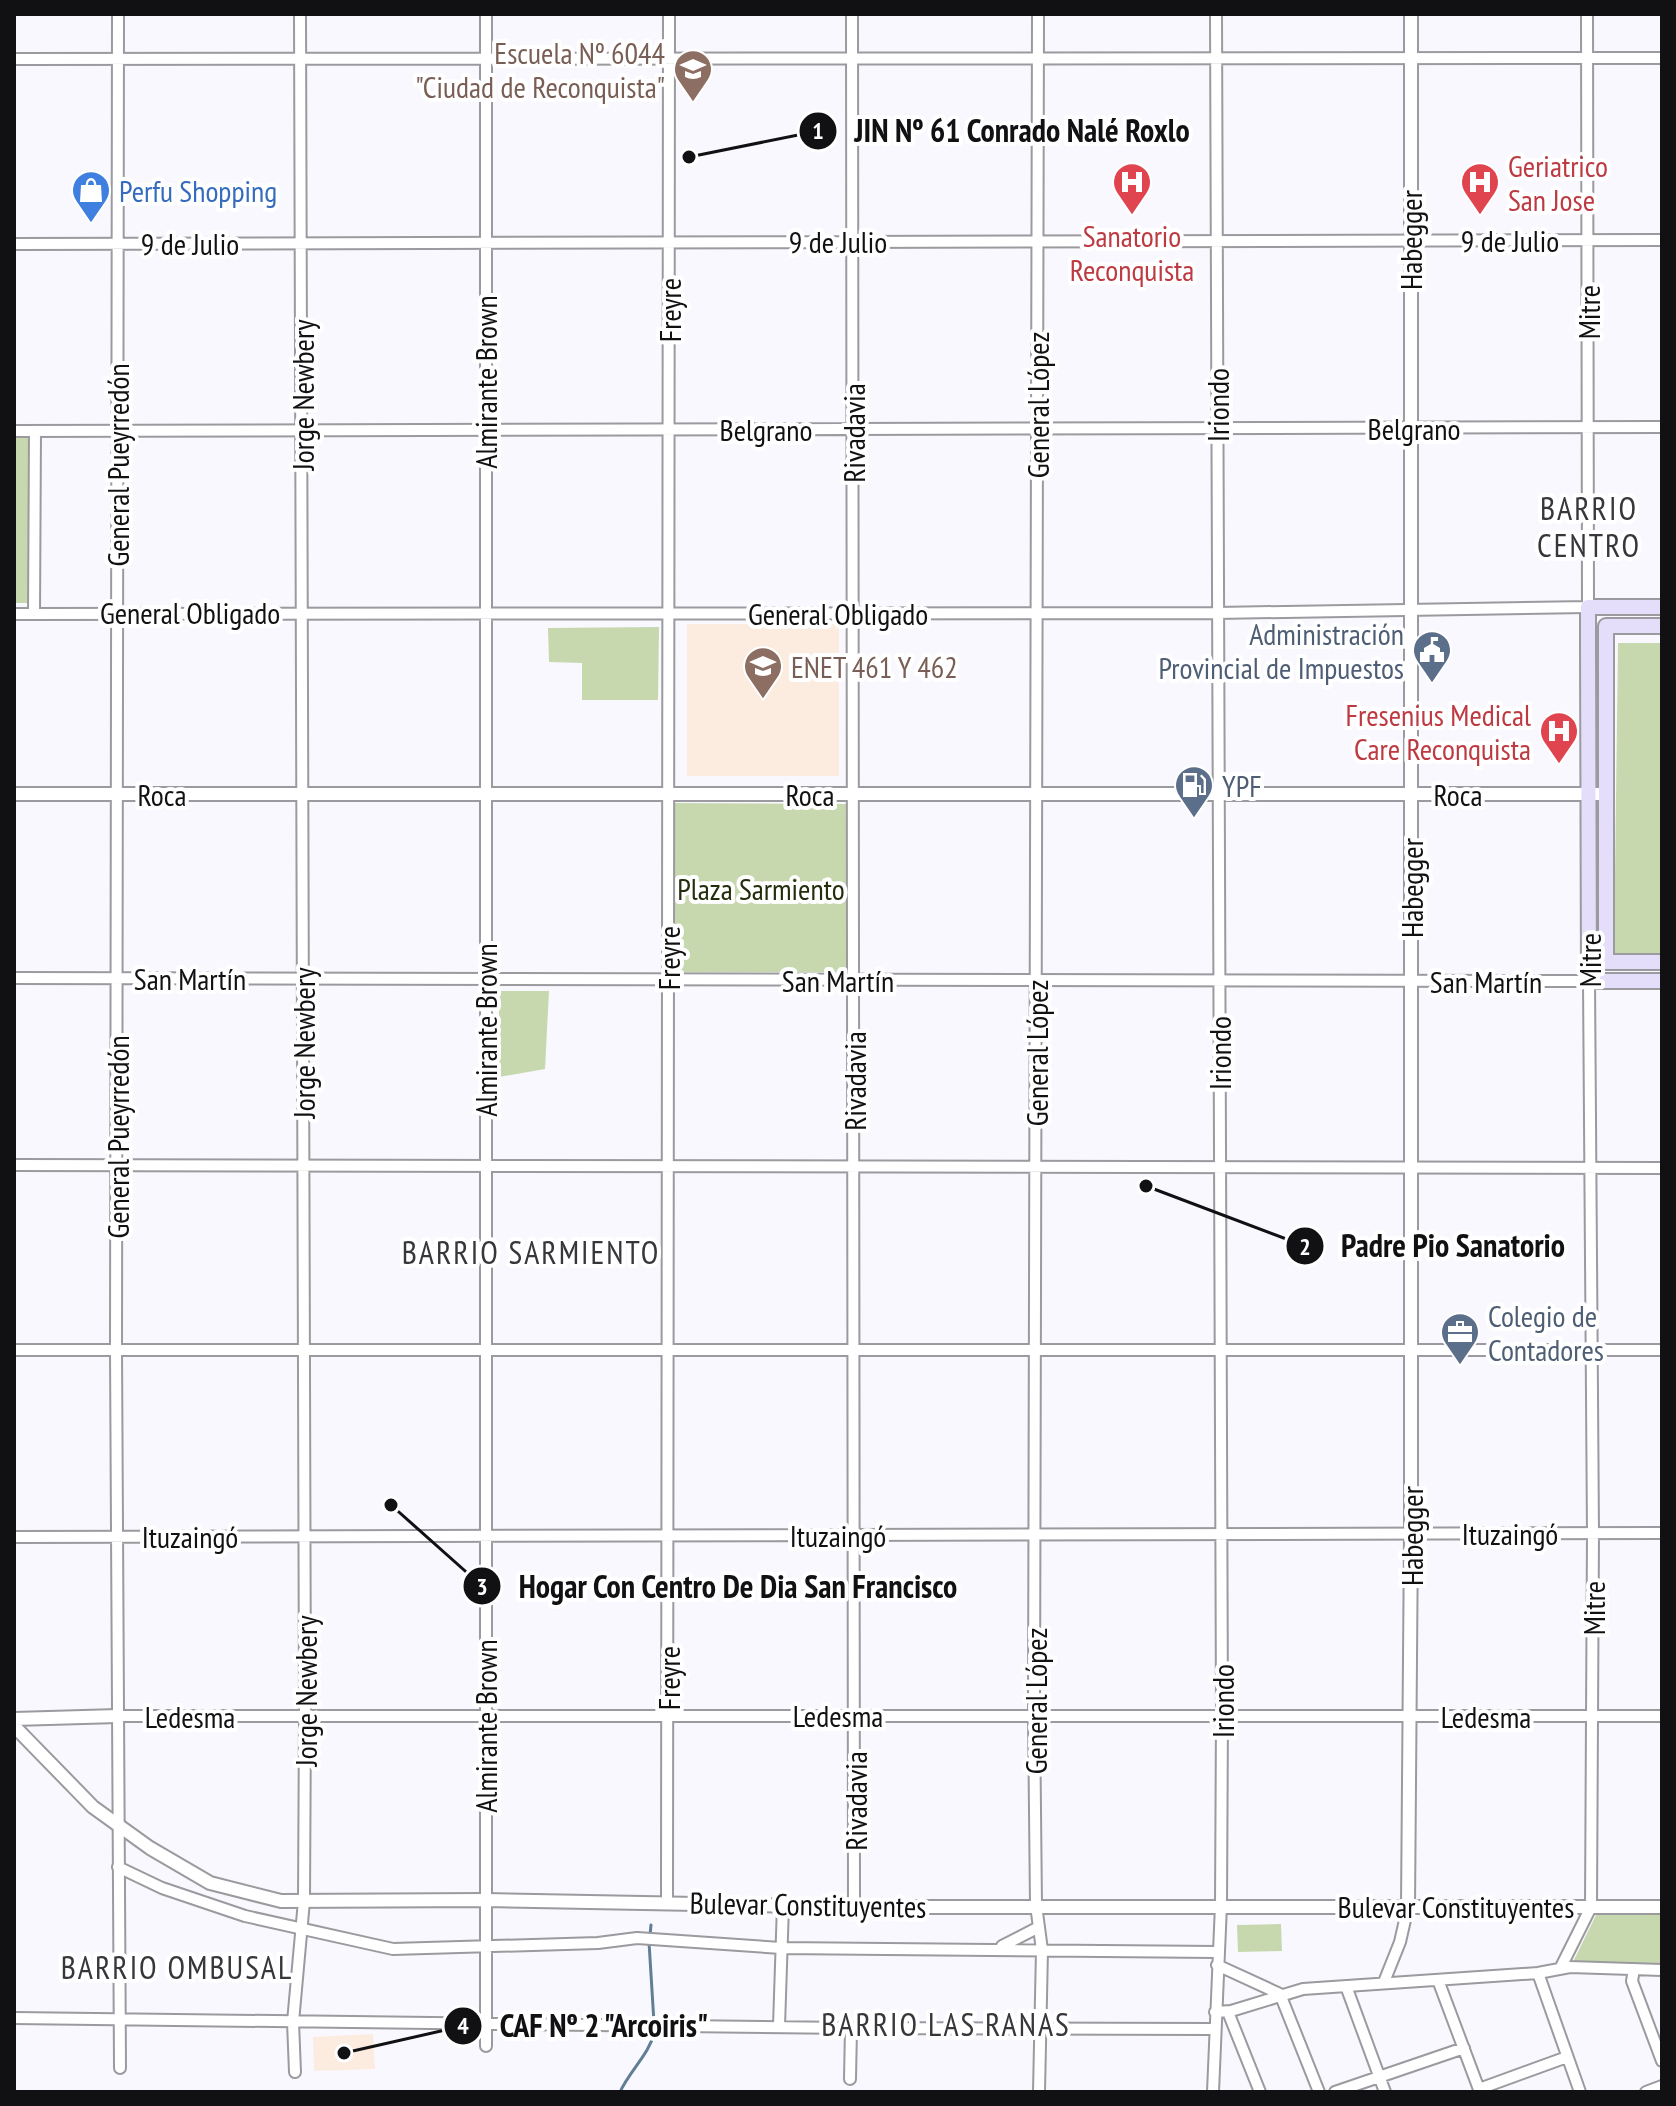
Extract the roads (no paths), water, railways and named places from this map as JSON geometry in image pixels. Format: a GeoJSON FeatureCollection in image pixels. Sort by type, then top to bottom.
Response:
{"type":"FeatureCollection","features":[{"type":"Feature","properties":{"kind":"main road","name":"General Obligado"},"geometry":{"type":"LineString","coordinates":[[1588,607],[1662,607]]}},
{"type":"Feature","properties":{"kind":"main road","name":"Mitre"},"geometry":{"type":"LineString","coordinates":[[1588,607],[1589,981]]}},
{"type":"Feature","properties":{"kind":"main road","name":"Mitre"},"geometry":{"type":"LineString","coordinates":[[1662,626],[1606,626],[1606,962],[1662,962]]}},
{"type":"Feature","properties":{"kind":"main road","name":"San Martín"},"geometry":{"type":"LineString","coordinates":[[1589,981],[1662,981]]}},
{"type":"Feature","properties":{"kind":"street","name":"General Pueyrredón"},"geometry":{"type":"LineString","coordinates":[[118,14],[116,1350],[120,2068]]}},
{"type":"Feature","properties":{"kind":"street","name":"Jorge Newbery"},"geometry":{"type":"LineString","coordinates":[[295,2072],[293,2022],[304,1901],[305,1715],[300,14]]}},
{"type":"Feature","properties":{"kind":"street","name":"Almirante Brown"},"geometry":{"type":"LineString","coordinates":[[486,14],[486,2046]]}},
{"type":"Feature","properties":{"kind":"street","name":"Freyre"},"geometry":{"type":"LineString","coordinates":[[667,1902],[669,14]]}},
{"type":"Feature","properties":{"kind":"street","name":"Rivadavia"},"geometry":{"type":"LineString","coordinates":[[852,14],[854,1907]]}},
{"type":"Feature","properties":{"kind":"street","name":"General López"},"geometry":{"type":"LineString","coordinates":[[1038,14],[1034,1716],[1036,1905],[1042,1950],[1039,2092]]}},
{"type":"Feature","properties":{"kind":"street","name":"Iriondo"},"geometry":{"type":"LineString","coordinates":[[1213,2092],[1222,1716],[1216,14]]}},
{"type":"Feature","properties":{"kind":"street","name":"Habegger"},"geometry":{"type":"LineString","coordinates":[[1408,1907],[1411,1715],[1411,14]]}},
{"type":"Feature","properties":{"kind":"street","name":"Mitre"},"geometry":{"type":"LineString","coordinates":[[1587,14],[1588,607]]}},
{"type":"Feature","properties":{"kind":"street"},"geometry":{"type":"LineString","coordinates":[[14,59],[1662,58]]}},
{"type":"Feature","properties":{"kind":"street","name":"9 de Julio"},"geometry":{"type":"LineString","coordinates":[[14,244],[1662,240]]}},
{"type":"Feature","properties":{"kind":"street","name":"Belgrano"},"geometry":{"type":"LineString","coordinates":[[14,431],[1662,427]]}},
{"type":"Feature","properties":{"kind":"street"},"geometry":{"type":"LineString","coordinates":[[34,613],[35,431]]}},
{"type":"Feature","properties":{"kind":"street","name":"General Obligado"},"geometry":{"type":"LineString","coordinates":[[14,614],[1217,613],[1588,607]]}},
{"type":"Feature","properties":{"kind":"street","name":"Roca"},"geometry":{"type":"LineString","coordinates":[[14,794],[1606,794]]}},
{"type":"Feature","properties":{"kind":"street","name":"San Martín"},"geometry":{"type":"LineString","coordinates":[[14,978],[1589,981]]}},
{"type":"Feature","properties":{"kind":"street","name":"Mitre"},"geometry":{"type":"LineString","coordinates":[[1589,981],[1593,1350],[1591,1907]]}},
{"type":"Feature","properties":{"kind":"street"},"geometry":{"type":"LineString","coordinates":[[14,1165],[1662,1168]]}},
{"type":"Feature","properties":{"kind":"street"},"geometry":{"type":"LineString","coordinates":[[14,1350],[1662,1350]]}},
{"type":"Feature","properties":{"kind":"street","name":"Ituzaingó"},"geometry":{"type":"LineString","coordinates":[[14,1537],[1662,1533]]}},
{"type":"Feature","properties":{"kind":"street","name":"Ledesma"},"geometry":{"type":"LineString","coordinates":[[14,1719],[305,1715],[1662,1716]]}},
{"type":"Feature","properties":{"kind":"street","name":"Bulevar Constituyentes"},"geometry":{"type":"LineString","coordinates":[[14,1726],[75,1791],[118,1826],[210,1883],[251,1895],[304,1901],[486,1900],[854,1907],[1036,1905],[1219,1911],[1662,1907]]}},
{"type":"Feature","properties":{"kind":"street"},"geometry":{"type":"LineString","coordinates":[[118,1867],[204,1903],[301,1931],[393,1949],[650,1939],[680,1944],[781,1948],[1217,1952]]}},
{"type":"Feature","properties":{"kind":"street"},"geometry":{"type":"LineString","coordinates":[[779,2026],[783,1905]]}},
{"type":"Feature","properties":{"kind":"street"},"geometry":{"type":"LineString","coordinates":[[1384,1982],[1400,1942],[1408,1907]]}},
{"type":"Feature","properties":{"kind":"street"},"geometry":{"type":"LineString","coordinates":[[1561,1967],[1591,1907]]}},
{"type":"Feature","properties":{"kind":"street"},"geometry":{"type":"LineString","coordinates":[[986,1950],[1017,1941],[1039,1927]]}},
{"type":"Feature","properties":{"kind":"street"},"geometry":{"type":"LineString","coordinates":[[1217,1965],[1280,1994],[1319,2092]]}},
{"type":"Feature","properties":{"kind":"street"},"geometry":{"type":"LineString","coordinates":[[1215,2012],[1228,2012],[1280,1994],[1384,1982],[1538,1973],[1561,1967],[1662,1970]]}},
{"type":"Feature","properties":{"kind":"street"},"geometry":{"type":"LineString","coordinates":[[1634,1969],[1632,1981],[1662,2061]]}},
{"type":"Feature","properties":{"kind":"street"},"geometry":{"type":"LineString","coordinates":[[1538,1973],[1580,2092]]}},
{"type":"Feature","properties":{"kind":"street"},"geometry":{"type":"LineString","coordinates":[[1438,1980],[1479,2090],[1567,2057]]}},
{"type":"Feature","properties":{"kind":"street"},"geometry":{"type":"LineString","coordinates":[[1346,1986],[1385,2092]]}},
{"type":"Feature","properties":{"kind":"street"},"geometry":{"type":"LineString","coordinates":[[1228,2012],[1260,2092]]}},
{"type":"Feature","properties":{"kind":"street"},"geometry":{"type":"LineString","coordinates":[[14,2018],[1214,2029]]}},
{"type":"Feature","properties":{"kind":"street"},"geometry":{"type":"LineString","coordinates":[[850,2079],[851,2028]]}},
{"type":"Feature","properties":{"kind":"street"},"geometry":{"type":"LineString","coordinates":[[1335,2092],[1464,2048]]}},
{"type":"Feature","properties":{"kind":"street"},"geometry":{"type":"LineString","coordinates":[[1646,2092],[1662,2086]]}},
{"type":"Feature","properties":{"kind":"waterway"},"geometry":{"type":"LineString","coordinates":[[650,1935],[651,1925]]}},
{"type":"Feature","properties":{"kind":"waterway"},"geometry":{"type":"LineString","coordinates":[[649,1942],[654,2023]]}},
{"type":"Feature","properties":{"kind":"waterway"},"geometry":{"type":"LineString","coordinates":[[620,2092],[649,2047],[655,2030]]}},
{"type":"Feature","properties":{"kind":"place","name":"Escuela Nº 6044 \"Ciudad de Reconquista\""},"geometry":{"type":"Point","coordinates":[693,103]}},
{"type":"Feature","properties":{"kind":"place","name":"JIN Nº 61 Conrado Nalé Roxlo"},"geometry":{"type":"Point","coordinates":[689,157]}},
{"type":"Feature","properties":{"kind":"place","name":"Sanatorio Reconquista"},"geometry":{"type":"Point","coordinates":[1132,216]}},
{"type":"Feature","properties":{"kind":"place","name":"Geriatrico San Jose"},"geometry":{"type":"Point","coordinates":[1480,216]}},
{"type":"Feature","properties":{"kind":"place","name":"Perfu Shopping"},"geometry":{"type":"Point","coordinates":[91,224]}},
{"type":"Feature","properties":{"kind":"place","name":"Administración Provincial de Impuestos"},"geometry":{"type":"Point","coordinates":[1432,684]}},
{"type":"Feature","properties":{"kind":"place","name":"ENET 461 Y 462"},"geometry":{"type":"Point","coordinates":[763,700]}},
{"type":"Feature","properties":{"kind":"place","name":"Fresenius Medical Care Reconquista"},"geometry":{"type":"Point","coordinates":[1559,765]}},
{"type":"Feature","properties":{"kind":"place","name":"YPF"},"geometry":{"type":"Point","coordinates":[1194,819]}},
{"type":"Feature","properties":{"kind":"place","name":"Padre Pio Sanatorio"},"geometry":{"type":"Point","coordinates":[1146,1186]}},
{"type":"Feature","properties":{"kind":"place","name":"Colegio de Contadores"},"geometry":{"type":"Point","coordinates":[1460,1366]}},
{"type":"Feature","properties":{"kind":"place","name":"Hogar Con Centro De Dia San Francisco"},"geometry":{"type":"Point","coordinates":[391,1505]}},
{"type":"Feature","properties":{"kind":"place","name":"CAF Nº 2 \"Arcoiris\""},"geometry":{"type":"Point","coordinates":[344,2053]}},
{"type":"Feature","properties":{"kind":"district","name":"BARRIO CENTRO"},"geometry":{"type":"Point","coordinates":[1589,526]}},
{"type":"Feature","properties":{"kind":"district","name":"BARRIO SARMIENTO"},"geometry":{"type":"Point","coordinates":[531,1252]}},
{"type":"Feature","properties":{"kind":"district","name":"BARRIO OMBUSAL"},"geometry":{"type":"Point","coordinates":[177,1967]}},
{"type":"Feature","properties":{"kind":"district","name":"BARRIO LAS RANAS"},"geometry":{"type":"Point","coordinates":[946,2024]}},
{"type":"Feature","properties":{"kind":"park label","name":"Plaza Sarmiento"},"geometry":{"type":"Point","coordinates":[761,888]}}]}
